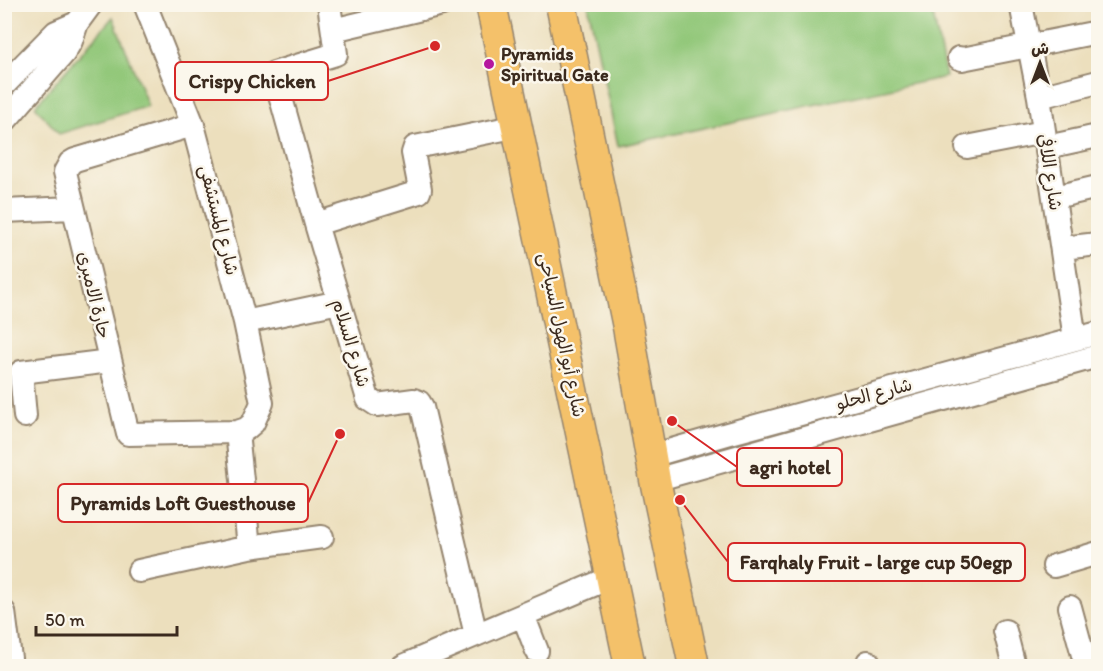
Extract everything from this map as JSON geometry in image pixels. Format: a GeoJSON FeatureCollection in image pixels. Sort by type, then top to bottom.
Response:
{"type":"FeatureCollection","features":[{"type":"Feature","properties":{"kind":"main road","name":"شارع أبو الهول السياحى"},"geometry":{"type":"LineString","coordinates":[[491,4],[630,666]]}},
{"type":"Feature","properties":{"kind":"main road"},"geometry":{"type":"LineString","coordinates":[[561,4],[628,327],[653,468],[694,666]]}},
{"type":"Feature","properties":{"kind":"street"},"geometry":{"type":"LineString","coordinates":[[8,112],[64,53],[77,23],[91,4]]}},
{"type":"Feature","properties":{"kind":"street","name":"شارع المستشفى"},"geometry":{"type":"LineString","coordinates":[[145,4],[193,125],[245,322],[262,403],[253,423],[237,432]]}},
{"type":"Feature","properties":{"kind":"street"},"geometry":{"type":"LineString","coordinates":[[329,4],[333,30],[442,4]]}},
{"type":"Feature","properties":{"kind":"street","name":"شارع اللافى"},"geometry":{"type":"LineString","coordinates":[[1021,4],[1039,97],[1075,339]]}},
{"type":"Feature","properties":{"kind":"street"},"geometry":{"type":"LineString","coordinates":[[4,85],[56,32],[77,23]]}},
{"type":"Feature","properties":{"kind":"street","name":"شارع السلام"},"geometry":{"type":"LineString","coordinates":[[333,30],[337,51],[335,55],[274,73],[316,224],[370,402],[376,405],[414,399],[421,404],[476,636]]}},
{"type":"Feature","properties":{"kind":"street"},"geometry":{"type":"LineString","coordinates":[[959,58],[1029,47],[1098,32]]}},
{"type":"Feature","properties":{"kind":"street"},"geometry":{"type":"LineString","coordinates":[[1039,97],[1098,82]]}},
{"type":"Feature","properties":{"kind":"street","name":"حارة الامبرى"},"geometry":{"type":"LineString","coordinates":[[193,125],[75,160],[66,167],[64,176],[128,434],[237,432]]}},
{"type":"Feature","properties":{"kind":"street"},"geometry":{"type":"LineString","coordinates":[[316,224],[419,192],[413,153],[415,147],[518,126]]}},
{"type":"Feature","properties":{"kind":"street"},"geometry":{"type":"LineString","coordinates":[[967,147],[1098,136]]}},
{"type":"Feature","properties":{"kind":"street"},"geometry":{"type":"LineString","coordinates":[[1055,197],[1098,187]]}},
{"type":"Feature","properties":{"kind":"street"},"geometry":{"type":"LineString","coordinates":[[4,211],[73,208]]}},
{"type":"Feature","properties":{"kind":"street"},"geometry":{"type":"LineString","coordinates":[[1062,248],[1098,244]]}},
{"type":"Feature","properties":{"kind":"street"},"geometry":{"type":"LineString","coordinates":[[245,322],[339,302]]}},
{"type":"Feature","properties":{"kind":"street","name":"شارع الحلو"},"geometry":{"type":"LineString","coordinates":[[653,468],[727,434],[1098,333]]}},
{"type":"Feature","properties":{"kind":"street","name":"شارع الحلو"},"geometry":{"type":"LineString","coordinates":[[653,468],[735,457],[1098,356]]}},
{"type":"Feature","properties":{"kind":"street"},"geometry":{"type":"LineString","coordinates":[[25,416],[21,372],[110,361]]}},
{"type":"Feature","properties":{"kind":"street"},"geometry":{"type":"LineString","coordinates":[[237,432],[249,547]]}},
{"type":"Feature","properties":{"kind":"street"},"geometry":{"type":"LineString","coordinates":[[727,434],[735,457]]}},
{"type":"Feature","properties":{"kind":"street"},"geometry":{"type":"LineString","coordinates":[[138,571],[249,547],[322,537]]}},
{"type":"Feature","properties":{"kind":"street"},"geometry":{"type":"LineString","coordinates":[[1054,566],[1098,553]]}},
{"type":"Feature","properties":{"kind":"street"},"geometry":{"type":"LineString","coordinates":[[403,666],[612,577]]}},
{"type":"Feature","properties":{"kind":"street"},"geometry":{"type":"LineString","coordinates":[[1070,607],[1086,666]]}},
{"type":"Feature","properties":{"kind":"street"},"geometry":{"type":"LineString","coordinates":[[4,612],[11,666]]}},
{"type":"Feature","properties":{"kind":"street"},"geometry":{"type":"LineString","coordinates":[[523,615],[537,651]]}},
{"type":"Feature","properties":{"kind":"street"},"geometry":{"type":"LineString","coordinates":[[1005,631],[1014,666]]}},
{"type":"Feature","properties":{"kind":"green space"},"geometry":{"type":"Polygon","coordinates":[[[588,5],[931,5],[946,77],[618,146],[588,5]]]}},
{"type":"Feature","properties":{"kind":"green space"},"geometry":{"type":"Polygon","coordinates":[[[113,17],[148,106],[59,134],[35,106],[113,17]]]}},
{"type":"Feature","properties":{"kind":"place","name":"Crispy Chicken"},"geometry":{"type":"Point","coordinates":[435,46]}},
{"type":"Feature","properties":{"kind":"place","name":"Pyramids Spiritual Gate"},"geometry":{"type":"Point","coordinates":[489,64]}},
{"type":"Feature","properties":{"kind":"place","name":"agri hotel"},"geometry":{"type":"Point","coordinates":[672,421]}},
{"type":"Feature","properties":{"kind":"place","name":"Pyramids Loft Guesthouse"},"geometry":{"type":"Point","coordinates":[340,434]}},
{"type":"Feature","properties":{"kind":"place","name":"Farqhaly Fruit - large cup 50egp"},"geometry":{"type":"Point","coordinates":[680,500]}}]}
